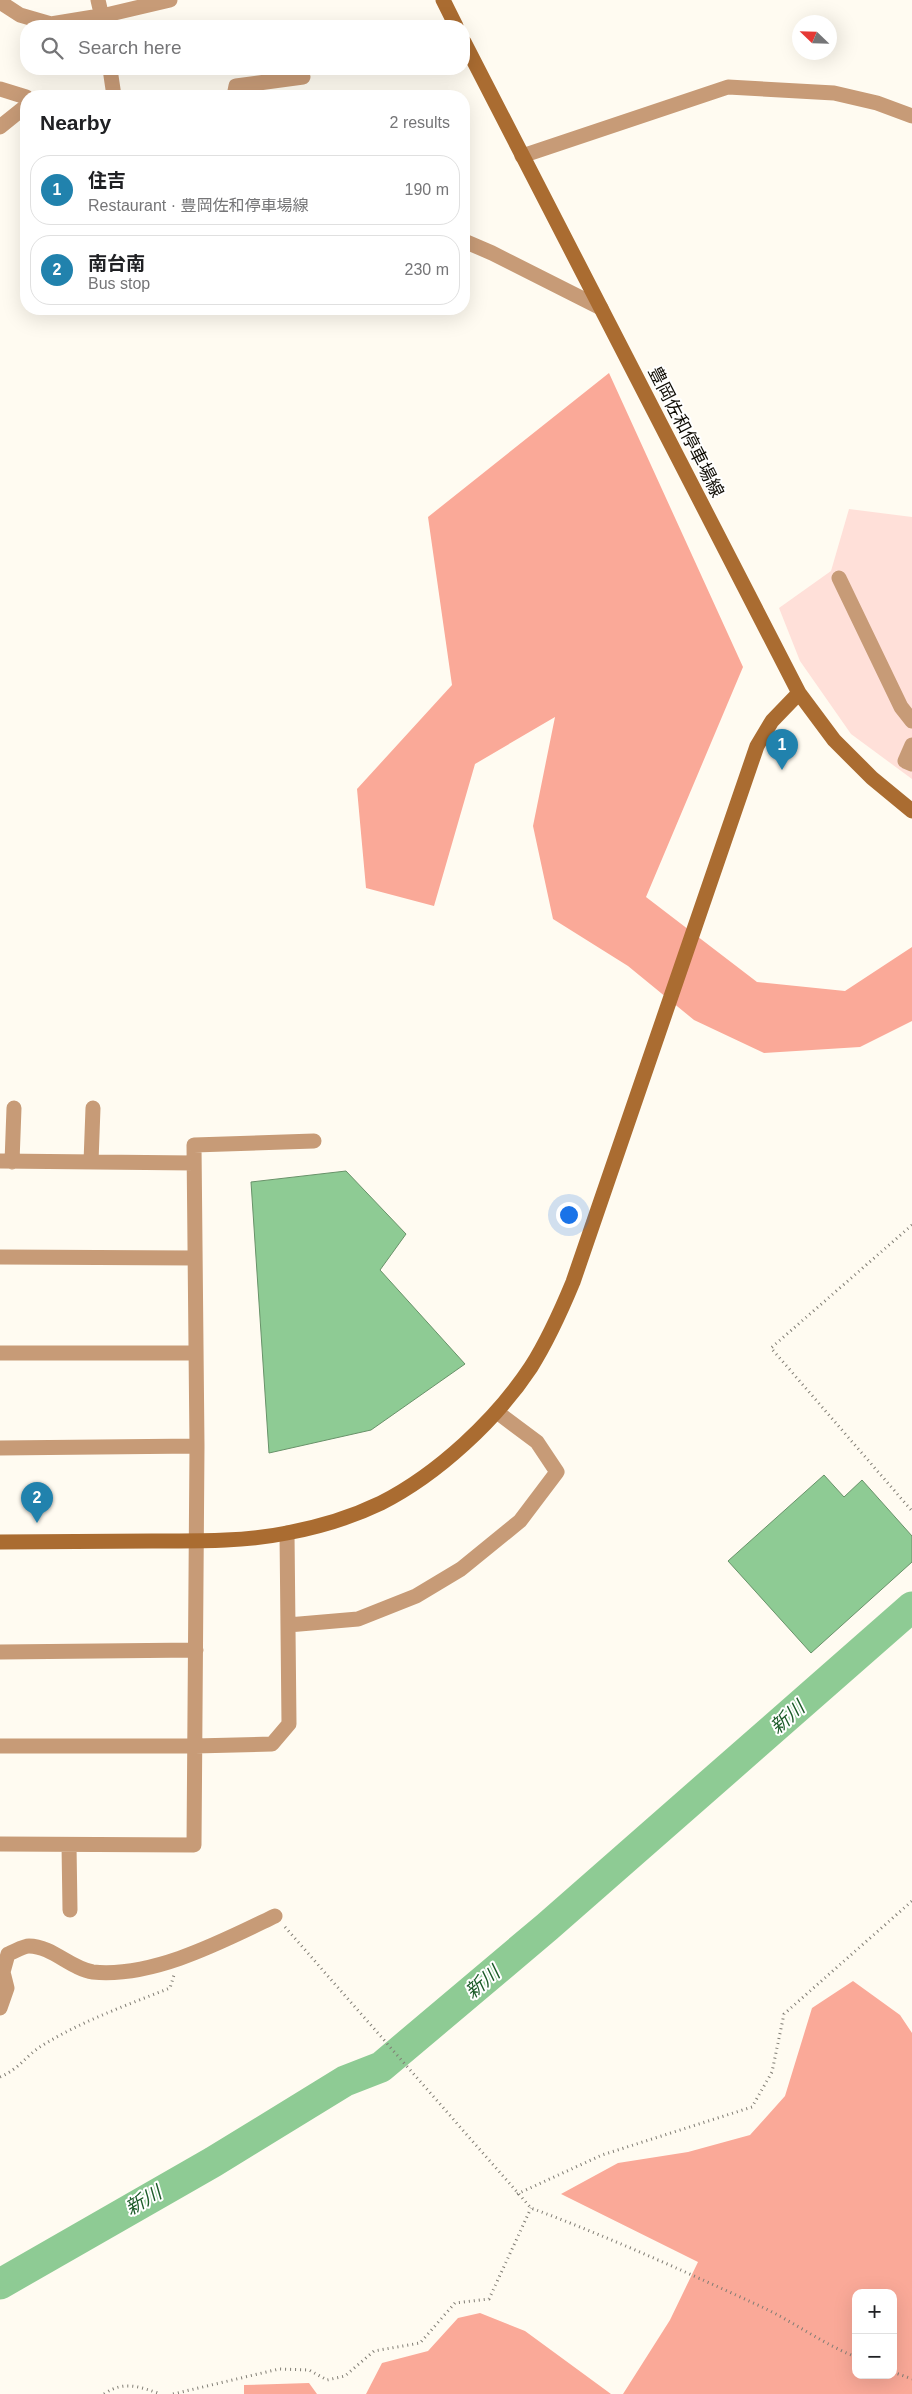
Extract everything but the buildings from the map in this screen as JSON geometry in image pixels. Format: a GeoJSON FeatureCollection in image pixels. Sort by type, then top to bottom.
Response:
{"type":"FeatureCollection","features":[{"type":"Feature","properties":{"kind":"street"},"geometry":{"type":"LineString","coordinates":[[98,0],[103,20]]}},
{"type":"Feature","properties":{"kind":"street"},"geometry":{"type":"LineString","coordinates":[[106,20],[170,0]]}},
{"type":"Feature","properties":{"kind":"street"},"geometry":{"type":"LineString","coordinates":[[442,0],[453,20]]}},
{"type":"Feature","properties":{"kind":"street"},"geometry":{"type":"LineString","coordinates":[[0,2],[20,14],[39,20]]}},
{"type":"Feature","properties":{"kind":"street","name":"豊岡佐和停車場線"},"geometry":{"type":"LineString","coordinates":[[470,54],[799,693],[834,740],[872,778],[912,811]]}},
{"type":"Feature","properties":{"kind":"street"},"geometry":{"type":"LineString","coordinates":[[111,75],[113,90]]}},
{"type":"Feature","properties":{"kind":"street"},"geometry":{"type":"LineString","coordinates":[[235,90],[236,86],[303,76]]}},
{"type":"Feature","properties":{"kind":"street"},"geometry":{"type":"LineString","coordinates":[[522,156],[728,87],[834,93],[878,103],[912,116]]}},
{"type":"Feature","properties":{"kind":"street"},"geometry":{"type":"LineString","coordinates":[[0,89],[20,95]]}},
{"type":"Feature","properties":{"kind":"street"},"geometry":{"type":"LineString","coordinates":[[0,127],[20,111]]}},
{"type":"Feature","properties":{"kind":"street"},"geometry":{"type":"LineString","coordinates":[[470,244],[601,308]]}},
{"type":"Feature","properties":{"kind":"street"},"geometry":{"type":"LineString","coordinates":[[839,578],[901,707],[912,721]]}},
{"type":"Feature","properties":{"kind":"street"},"geometry":{"type":"LineString","coordinates":[[0,1542],[196,1542],[287,1534],[336,1521],[381,1503],[463,1446],[497,1412],[531,1366],[555,1324],[573,1282],[757,746],[772,721],[799,693]]}},
{"type":"Feature","properties":{"kind":"street"},"geometry":{"type":"LineString","coordinates":[[912,745],[905,761],[912,764]]}},
{"type":"Feature","properties":{"kind":"street"},"geometry":{"type":"LineString","coordinates":[[14,1108],[6,1162],[194,1163]]}},
{"type":"Feature","properties":{"kind":"street"},"geometry":{"type":"LineString","coordinates":[[91,1162],[93,1108]]}},
{"type":"Feature","properties":{"kind":"street"},"geometry":{"type":"LineString","coordinates":[[0,1844],[194,1845],[197,1446],[194,1145],[314,1141]]}},
{"type":"Feature","properties":{"kind":"street"},"geometry":{"type":"LineString","coordinates":[[0,1257],[195,1258]]}},
{"type":"Feature","properties":{"kind":"street"},"geometry":{"type":"LineString","coordinates":[[0,1353],[196,1353]]}},
{"type":"Feature","properties":{"kind":"street"},"geometry":{"type":"LineString","coordinates":[[288,1625],[358,1618],[416,1596],[461,1569],[520,1520],[557,1472],[537,1442],[497,1412]]}},
{"type":"Feature","properties":{"kind":"street"},"geometry":{"type":"LineString","coordinates":[[0,1448],[197,1446]]}},
{"type":"Feature","properties":{"kind":"street"},"geometry":{"type":"LineString","coordinates":[[0,1746],[272,1744],[289,1724],[287,1534]]}},
{"type":"Feature","properties":{"kind":"street"},"geometry":{"type":"LineString","coordinates":[[0,1652],[196,1650]]}},
{"type":"Feature","properties":{"kind":"street"},"geometry":{"type":"LineString","coordinates":[[69,1845],[70,1910]]}},
{"type":"Feature","properties":{"kind":"street"},"geometry":{"type":"LineString","coordinates":[[0,2008],[6,1988],[3,1972],[8,1954],[28,1946],[41,1949],[92,1972],[134,1969],[196,1954],[275,1916]]}},
{"type":"Feature","properties":{"kind":"path"},"geometry":{"type":"LineString","coordinates":[[912,1225],[771,1348],[912,1511]]}},
{"type":"Feature","properties":{"kind":"path"},"geometry":{"type":"LineString","coordinates":[[517,2194],[602,2155],[752,2106],[772,2072],[784,2014],[912,1901]]}},
{"type":"Feature","properties":{"kind":"path"},"geometry":{"type":"LineString","coordinates":[[275,1916],[530,2208],[578,2226],[764,2308],[835,2349],[852,2355]]}},
{"type":"Feature","properties":{"kind":"path"},"geometry":{"type":"LineString","coordinates":[[0,2077],[15,2070],[42,2046],[111,2011],[170,1988],[181,1957]]}},
{"type":"Feature","properties":{"kind":"path"},"geometry":{"type":"LineString","coordinates":[[173,2394],[278,2368],[308,2370],[327,2380],[346,2376],[374,2351],[420,2343],[455,2304],[489,2300],[530,2208]]}},
{"type":"Feature","properties":{"kind":"path"},"geometry":{"type":"LineString","coordinates":[[897,2373],[912,2379]]}},
{"type":"Feature","properties":{"kind":"path"},"geometry":{"type":"LineString","coordinates":[[104,2394],[109,2390],[133,2384],[161,2394]]}},
{"type":"Feature","properties":{"kind":"shaded area"},"geometry":{"type":"Polygon","coordinates":[[[609,373],[743,667],[646,897],[757,982],[845,991],[912,947],[912,1021],[860,1047],[764,1053],[694,1020],[628,966],[553,919],[533,826],[555,717],[475,764],[434,906],[366,888],[357,789],[452,685],[428,517],[609,373]]]}},
{"type":"Feature","properties":{"kind":"shaded area"},"geometry":{"type":"Polygon","coordinates":[[[849,509],[912,517],[912,779],[851,734],[800,661],[779,608],[831,571],[849,509]]]}},
{"type":"Feature","properties":{"kind":"shaded area"},"geometry":{"type":"Polygon","coordinates":[[[346,1171],[406,1234],[380,1270],[465,1364],[371,1430],[269,1453],[251,1182],[346,1171]]]}},
{"type":"Feature","properties":{"kind":"shaded area"},"geometry":{"type":"Polygon","coordinates":[[[824,1475],[844,1497],[862,1480],[912,1536],[912,1562],[811,1653],[728,1561],[824,1475]]]}},
{"type":"Feature","properties":{"kind":"shaded area"},"geometry":{"type":"Polygon","coordinates":[[[853,1981],[900,2015],[912,2033],[912,2394],[623,2394],[670,2320],[698,2262],[561,2194],[618,2163],[688,2152],[750,2135],[785,2096],[812,2008],[853,1981]]]}},
{"type":"Feature","properties":{"kind":"shaded area"},"geometry":{"type":"Polygon","coordinates":[[[480,2313],[525,2331],[611,2394],[366,2394],[382,2363],[428,2351],[458,2318],[480,2313]]]}},
{"type":"Feature","properties":{"kind":"shaded area"},"geometry":{"type":"Polygon","coordinates":[[[309,2383],[317,2394],[244,2394],[244,2385],[309,2383]]]}},
{"type":"Feature","properties":{"kind":"waterway","name":"新川"},"geometry":{"type":"LineString","coordinates":[[0,2284],[213,2162],[345,2081],[381,2067],[547,1927],[912,1607]]}},
{"type":"Feature","properties":{"kind":"place","name":"住吉"},"geometry":{"type":"Point","coordinates":[782,770]}},
{"type":"Feature","properties":{"kind":"place","name":"南台南"},"geometry":{"type":"Point","coordinates":[37,1523]}}]}
